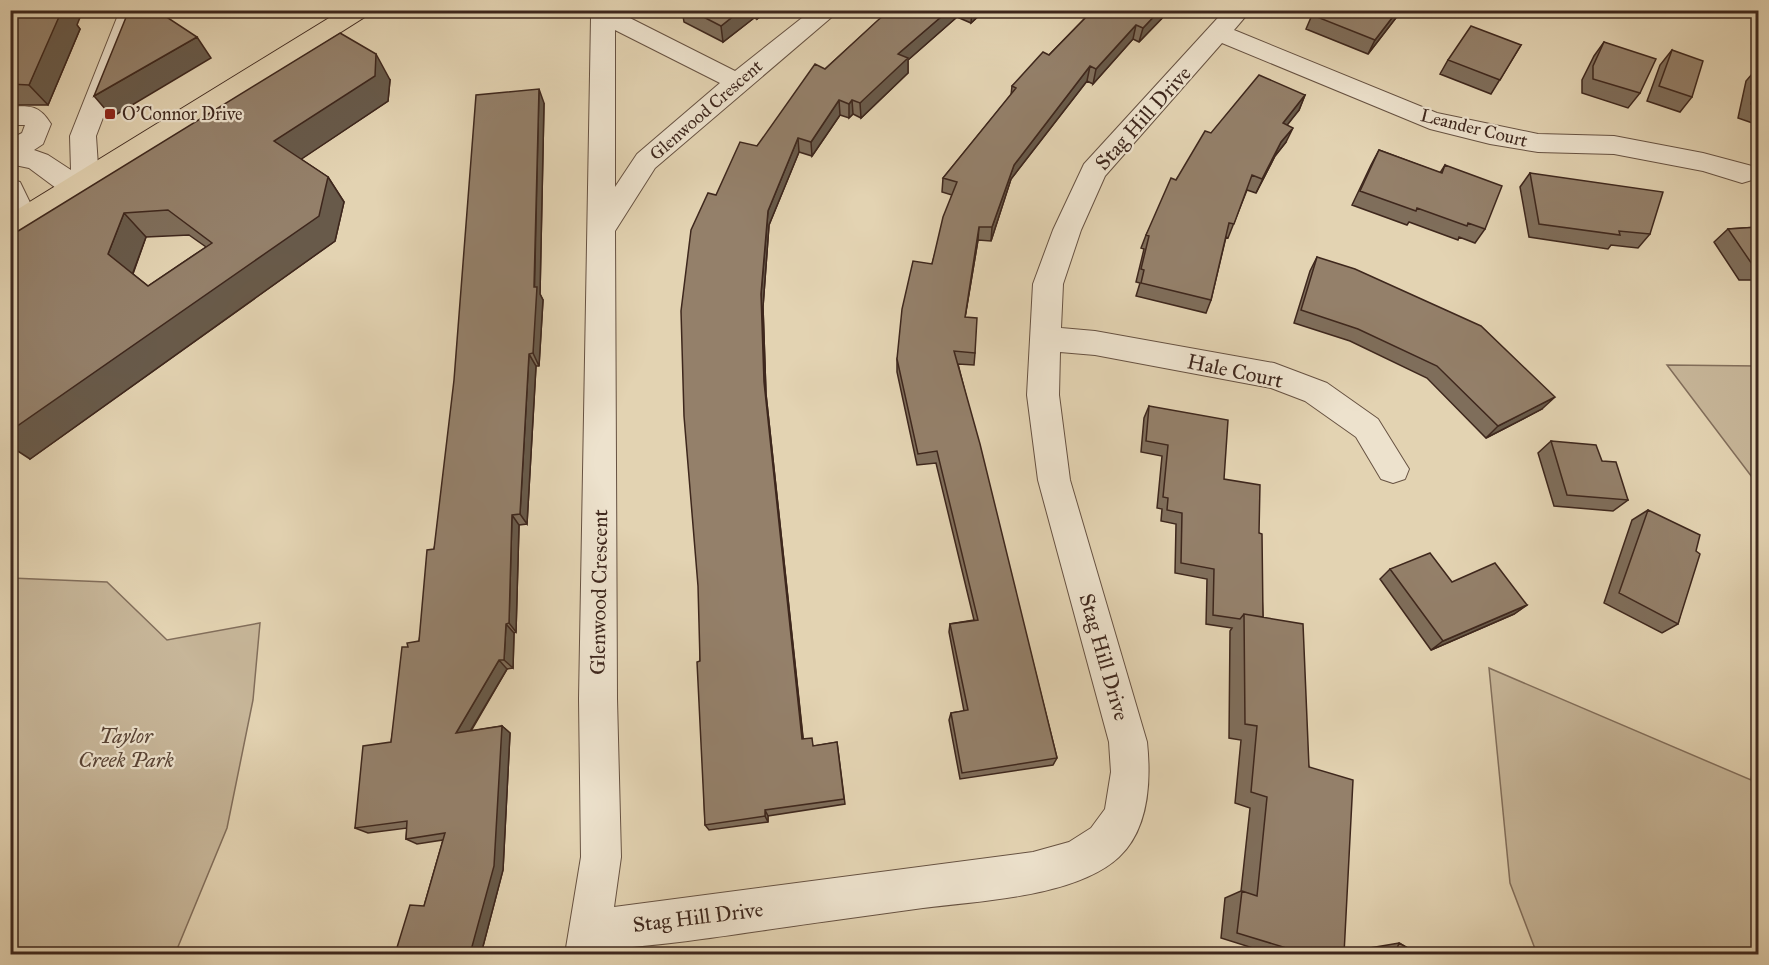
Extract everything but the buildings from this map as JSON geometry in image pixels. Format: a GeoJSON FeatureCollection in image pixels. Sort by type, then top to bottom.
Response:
{"type":"FeatureCollection","features":[{"type":"Feature","properties":{"kind":"main road"},"geometry":{"type":"LineString","coordinates":[[17,223],[360,10]]}},
{"type":"Feature","properties":{"kind":"street"},"geometry":{"type":"LineString","coordinates":[[12,154],[29,155],[80,184],[83,136],[132,10]]}},
{"type":"Feature","properties":{"kind":"street","name":"Glenwood Crescent"},"geometry":{"type":"LineString","coordinates":[[603,228],[646,162],[737,82],[828,10]]}},
{"type":"Feature","properties":{"kind":"street"},"geometry":{"type":"LineString","coordinates":[[599,13],[737,82]]}},
{"type":"Feature","properties":{"kind":"street","name":"Glenwood Crescent"},"geometry":{"type":"LineString","coordinates":[[589,942],[601,856],[598,699],[603,228],[599,13]]}},
{"type":"Feature","properties":{"kind":"street","name":"Leander Court"},"geometry":{"type":"LineString","coordinates":[[1229,22],[1430,120],[1538,143],[1614,145],[1703,162],[1742,173]]}},
{"type":"Feature","properties":{"kind":"street","name":"Stag Hill Drive"},"geometry":{"type":"LineString","coordinates":[[589,942],[1060,866],[1094,851],[1119,826],[1128,797],[1131,770],[1128,742],[1054,480],[1043,395],[1048,284],[1067,230],[1094,171],[1229,22]]}},
{"type":"Feature","properties":{"kind":"street"},"geometry":{"type":"LineString","coordinates":[[10,116],[30,114],[38,124],[34,138],[12,154]]}},
{"type":"Feature","properties":{"kind":"street"},"geometry":{"type":"LineString","coordinates":[[10,189],[17,223]]}},
{"type":"Feature","properties":{"kind":"street","name":"Hale Court"},"geometry":{"type":"LineString","coordinates":[[1044,338],[1095,343],[1274,376],[1316,392],[1366,428],[1393,469]]}},
{"type":"Feature","properties":{"kind":"green space"},"geometry":{"type":"Polygon","coordinates":[[[1667,365],[1758,366],[1758,485],[1667,365]]]}},
{"type":"Feature","properties":{"kind":"green space","name":"Taylor Creek Park"},"geometry":{"type":"Polygon","coordinates":[[[11,578],[107,582],[167,640],[260,623],[253,700],[227,828],[175,954],[11,954],[11,578]]]}},
{"type":"Feature","properties":{"kind":"green space"},"geometry":{"type":"Polygon","coordinates":[[[1489,668],[1751,780],[1758,733],[1758,954],[1537,954],[1510,883],[1489,668]]]}},
{"type":"Feature","properties":{"kind":"place","name":"O'Connor Drive"},"geometry":{"type":"Point","coordinates":[110,114]}}]}
